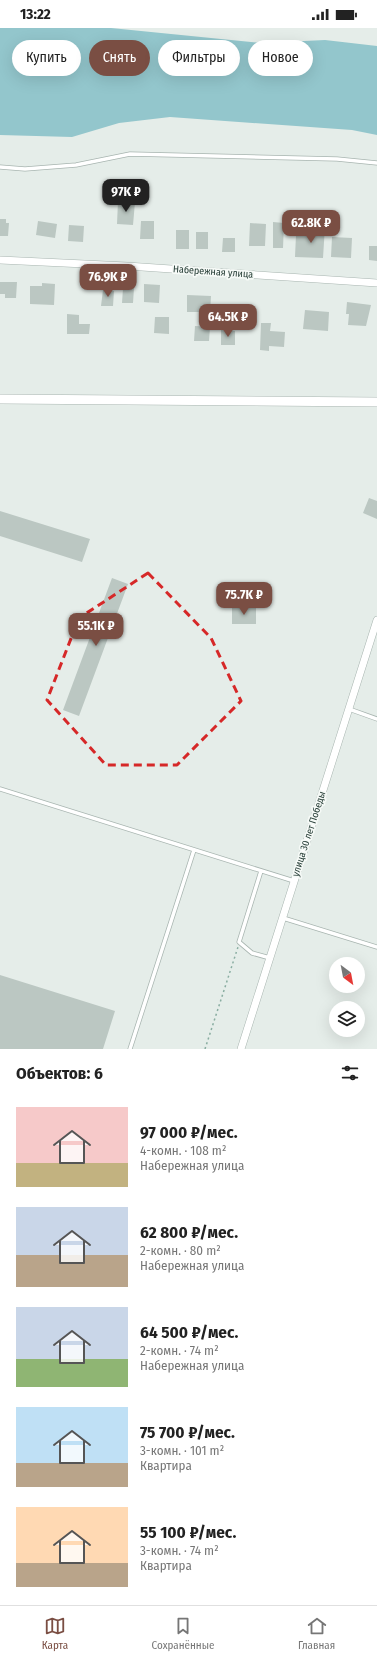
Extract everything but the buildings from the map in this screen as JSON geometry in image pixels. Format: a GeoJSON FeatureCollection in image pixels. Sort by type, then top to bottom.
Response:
{"type":"FeatureCollection","features":[{"type":"Feature","properties":{"kind":"street","name":"Набережная улица"},"geometry":{"type":"LineString","coordinates":[[0,260],[127,266],[377,283]]}},
{"type":"Feature","properties":{"kind":"street"},"geometry":{"type":"LineString","coordinates":[[0,399],[377,402]]}},
{"type":"Feature","properties":{"kind":"street","name":"улица 30 лет Победы"},"geometry":{"type":"LineString","coordinates":[[241,1049],[377,620]]}},
{"type":"Feature","properties":{"kind":"lane"},"geometry":{"type":"LineString","coordinates":[[0,167],[25,169],[76,165],[130,154],[337,159],[377,164]]}},
{"type":"Feature","properties":{"kind":"lane"},"geometry":{"type":"LineString","coordinates":[[349,709],[377,719]]}},
{"type":"Feature","properties":{"kind":"lane"},"geometry":{"type":"LineString","coordinates":[[0,789],[294,882]]}},
{"type":"Feature","properties":{"kind":"lane"},"geometry":{"type":"LineString","coordinates":[[130,1049],[194,850]]}},
{"type":"Feature","properties":{"kind":"lane"},"geometry":{"type":"LineString","coordinates":[[262,871],[239,942],[252,953],[270,958]]}},
{"type":"Feature","properties":{"kind":"lane"},"geometry":{"type":"LineString","coordinates":[[282,918],[377,947]]}},
{"type":"Feature","properties":{"kind":"path"},"geometry":{"type":"LineString","coordinates":[[205,1049],[239,942]]}},
{"type":"Feature","properties":{"kind":"highlighted area"},"geometry":{"type":"Polygon","coordinates":[[[148,573],[211,638],[241,701],[177,765],[106,765],[47,700],[79,618],[148,573]]]}},
{"type":"Feature","properties":{"kind":"water"},"geometry":{"type":"Polygon","coordinates":[[[0,28],[111,28],[232,40],[158,40],[158,76],[240,76],[240,41],[248,42],[248,76],[313,76],[313,41],[325,40],[377,46],[377,135],[352,130],[170,117],[119,123],[72,137],[0,135],[0,28]]]}}]}
